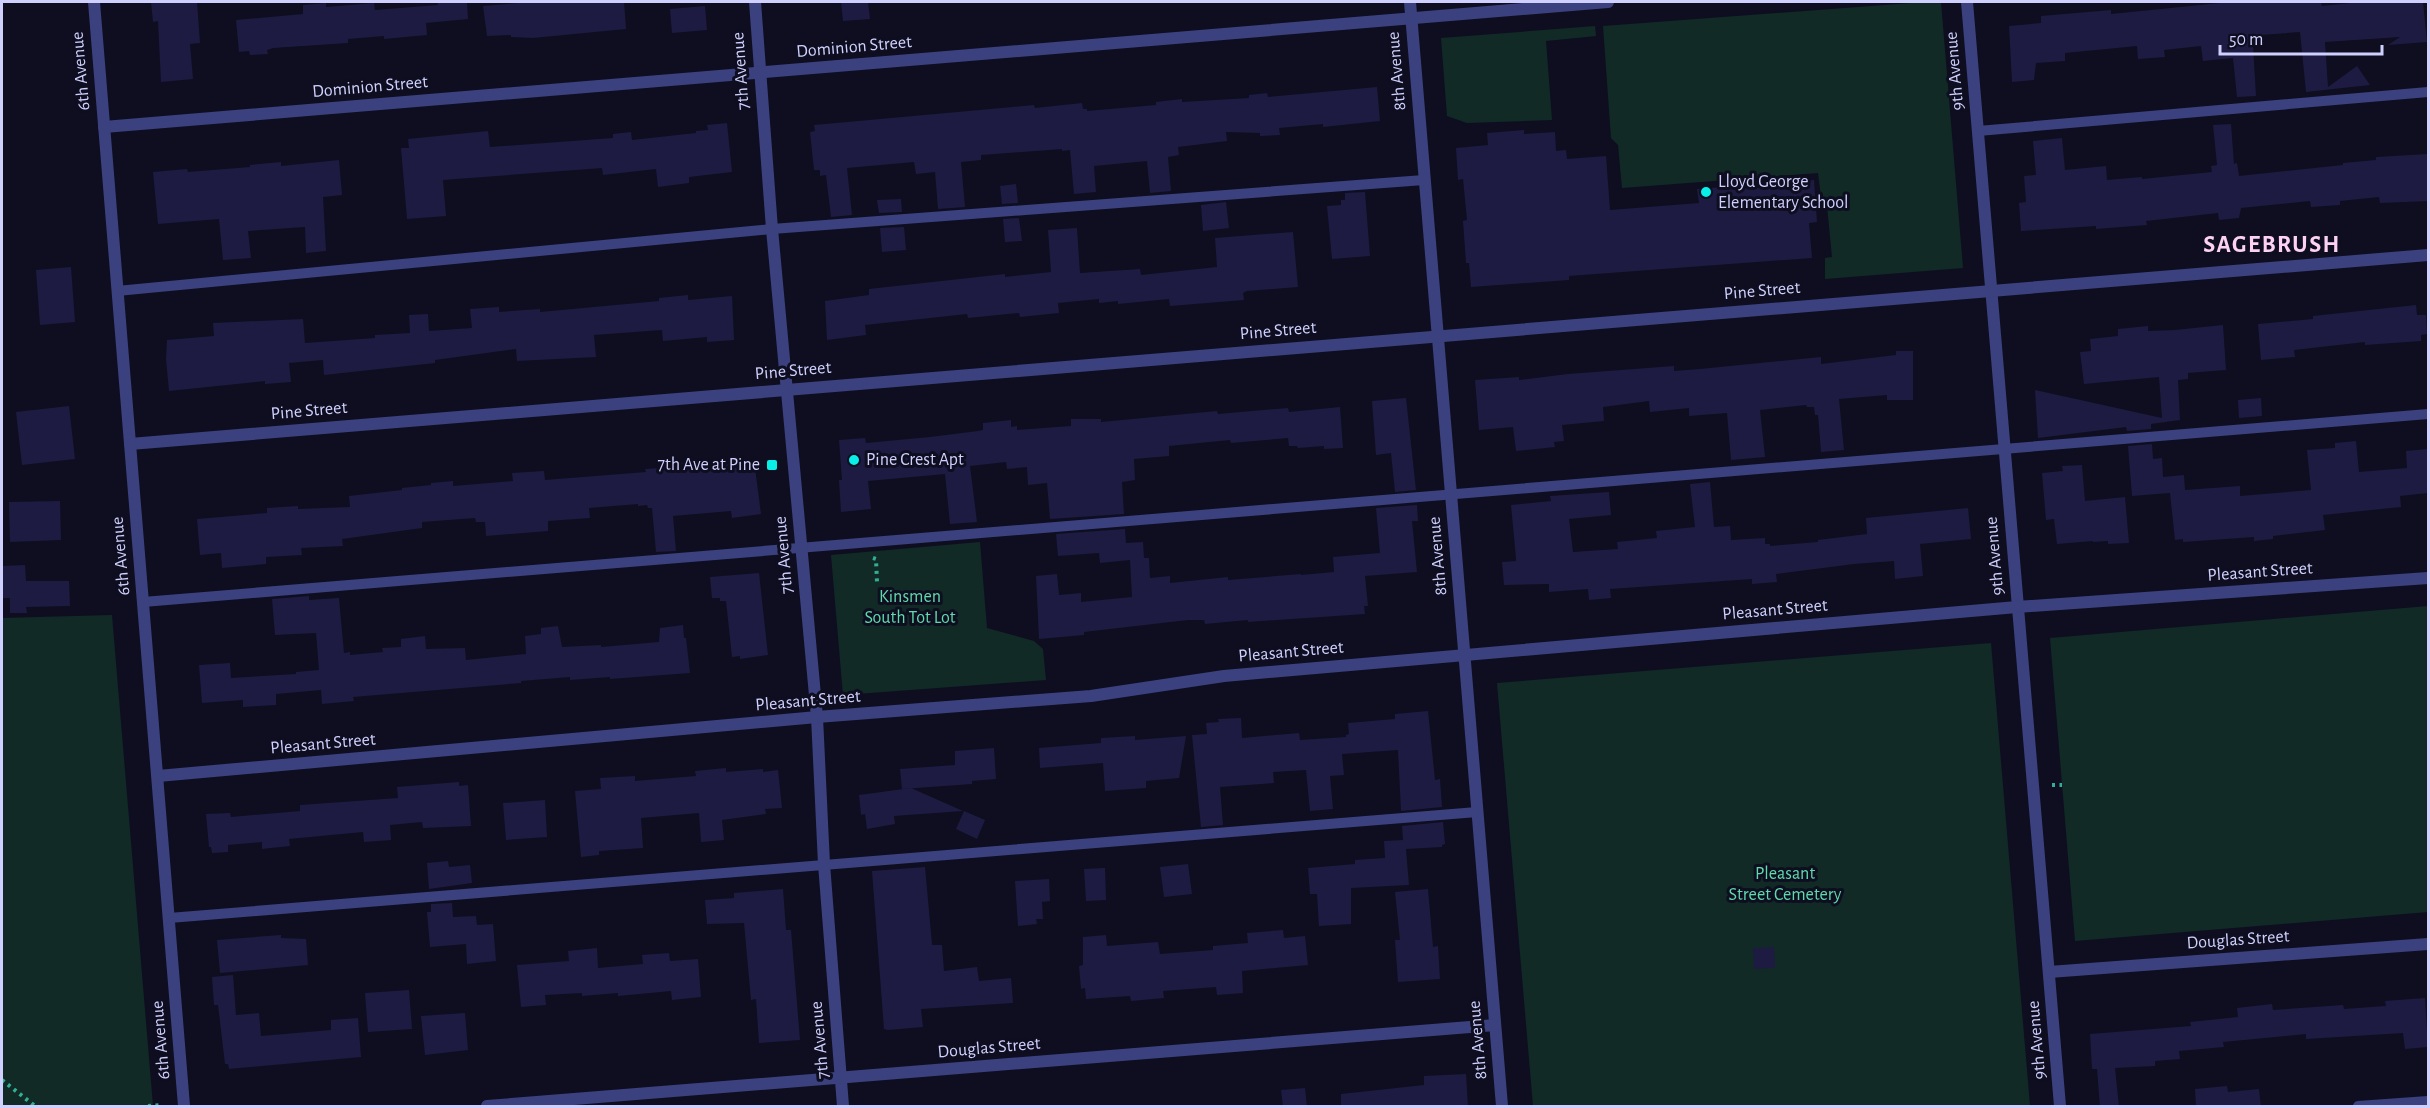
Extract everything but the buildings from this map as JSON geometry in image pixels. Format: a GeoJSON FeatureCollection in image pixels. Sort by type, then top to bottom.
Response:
{"type":"FeatureCollection","features":[{"type":"Feature","properties":{"kind":"street","name":"6th Avenue"},"geometry":{"type":"LineString","coordinates":[[94,2],[184,1107]]}},
{"type":"Feature","properties":{"kind":"street","name":"7th Avenue"},"geometry":{"type":"LineString","coordinates":[[754,2],[772,229],[817,717],[824,864],[843,1107]]}},
{"type":"Feature","properties":{"kind":"street","name":"8th Avenue"},"geometry":{"type":"LineString","coordinates":[[1410,2],[1502,1107]]}},
{"type":"Feature","properties":{"kind":"street","name":"Dominion Street"},"geometry":{"type":"LineString","coordinates":[[104,127],[1608,2]]}},
{"type":"Feature","properties":{"kind":"street","name":"9th Avenue"},"geometry":{"type":"LineString","coordinates":[[1967,2],[2060,1107]]}},
{"type":"Feature","properties":{"kind":"street","name":"Pine Street"},"geometry":{"type":"LineString","coordinates":[[130,444],[2428,255]]}},
{"type":"Feature","properties":{"kind":"street","name":"Pleasant Street"},"geometry":{"type":"LineString","coordinates":[[158,777],[817,717],[1091,696],[1224,676],[2017,607],[2428,578]]}},
{"type":"Feature","properties":{"kind":"street","name":"Douglas Street"},"geometry":{"type":"LineString","coordinates":[[2049,972],[2428,944]]}},
{"type":"Feature","properties":{"kind":"street","name":"Douglas Street"},"geometry":{"type":"LineString","coordinates":[[487,1107],[1495,1025]]}},
{"type":"Feature","properties":{"kind":"lane"},"geometry":{"type":"LineString","coordinates":[[1978,131],[2428,92]]}},
{"type":"Feature","properties":{"kind":"lane"},"geometry":{"type":"LineString","coordinates":[[117,291],[772,229],[1424,180]]}},
{"type":"Feature","properties":{"kind":"lane"},"geometry":{"type":"LineString","coordinates":[[143,602],[2428,414]]}},
{"type":"Feature","properties":{"kind":"lane"},"geometry":{"type":"LineString","coordinates":[[169,918],[1477,812]]}},
{"type":"Feature","properties":{"kind":"lane"},"geometry":{"type":"LineString","coordinates":[[2358,1107],[2428,1101]]}},
{"type":"Feature","properties":{"kind":"path"},"geometry":{"type":"LineString","coordinates":[[868,557],[876,559],[878,582]]}},
{"type":"Feature","properties":{"kind":"path"},"geometry":{"type":"LineString","coordinates":[[2052,785],[2062,784]]}},
{"type":"Feature","properties":{"kind":"path"},"geometry":{"type":"LineString","coordinates":[[2,1080],[35,1107]]}},
{"type":"Feature","properties":{"kind":"path"},"geometry":{"type":"LineString","coordinates":[[148,1107],[162,1105]]}},
{"type":"Feature","properties":{"kind":"green space"},"geometry":{"type":"Polygon","coordinates":[[[1941,2],[1963,268],[1825,279],[1825,258],[1832,257],[1827,206],[1822,205],[1818,173],[1622,188],[1618,145],[1611,138],[1603,26],[1941,2]]]}},
{"type":"Feature","properties":{"kind":"green space"},"geometry":{"type":"Polygon","coordinates":[[[1595,26],[1596,36],[1546,41],[1552,120],[1467,123],[1447,116],[1441,38],[1595,26]]]}},
{"type":"Feature","properties":{"kind":"green space","name":"Kinsmen South Tot Lot"},"geometry":{"type":"Polygon","coordinates":[[[980,542],[987,628],[1034,641],[1043,649],[1046,680],[843,695],[831,555],[980,542]]]}},
{"type":"Feature","properties":{"kind":"green space"},"geometry":{"type":"Polygon","coordinates":[[[2428,606],[2428,912],[2075,941],[2050,638],[2428,606]]]}},
{"type":"Feature","properties":{"kind":"green space"},"geometry":{"type":"Polygon","coordinates":[[[112,615],[153,1106],[2,1106],[2,618],[112,615]]]}},
{"type":"Feature","properties":{"kind":"green space","name":"Pleasant Street Cemetery"},"geometry":{"type":"Polygon","coordinates":[[[1991,643],[2030,1106],[1533,1106],[1497,683],[1991,643]]]}},
{"type":"Feature","properties":{"kind":"place","name":"Lloyd George Elementary School"},"geometry":{"type":"Point","coordinates":[1706,192]}},
{"type":"Feature","properties":{"kind":"place","name":"Pine Crest Apt"},"geometry":{"type":"Point","coordinates":[854,460]}},
{"type":"Feature","properties":{"kind":"place","name":"7th Ave at Pine"},"geometry":{"type":"Point","coordinates":[772,465]}},
{"type":"Feature","properties":{"kind":"district","name":"SAGEBRUSH"},"geometry":{"type":"Point","coordinates":[2272,245]}}]}
